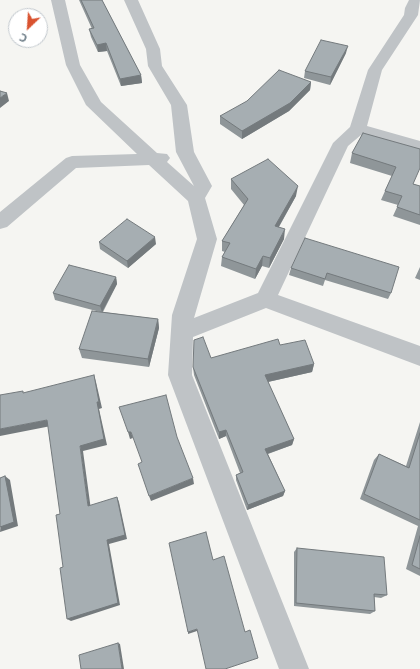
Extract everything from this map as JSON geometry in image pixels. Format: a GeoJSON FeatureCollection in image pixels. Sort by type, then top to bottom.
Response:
{"type":"FeatureCollection","features":[{"type":"Feature","properties":{"kind":"street"},"geometry":{"type":"LineString","coordinates":[[58,0],[73,65],[94,105],[196,198],[207,239],[183,315],[180,375],[294,669]]}},
{"type":"Feature","properties":{"kind":"street"},"geometry":{"type":"LineString","coordinates":[[131,0],[153,49],[155,66],[179,105],[185,152],[203,186],[196,198]]}},
{"type":"Feature","properties":{"kind":"street"},"geometry":{"type":"LineString","coordinates":[[266,299],[341,143],[358,129],[375,70],[415,16],[412,8],[416,0]]}},
{"type":"Feature","properties":{"kind":"street"},"geometry":{"type":"LineString","coordinates":[[358,129],[420,147]]}},
{"type":"Feature","properties":{"kind":"street"},"geometry":{"type":"LineString","coordinates":[[0,222],[72,162],[154,159],[185,152]]}},
{"type":"Feature","properties":{"kind":"street"},"geometry":{"type":"LineString","coordinates":[[182,332],[266,299],[420,356]]}},
{"type":"Feature","properties":{"kind":"building"},"geometry":{"type":"Polygon","coordinates":[[[81,0],[102,0],[141,75],[120,79],[106,43],[97,45],[89,29],[94,28],[81,0]]]}},
{"type":"Feature","properties":{"kind":"building"},"geometry":{"type":"Polygon","coordinates":[[[321,40],[348,46],[331,77],[305,71],[321,40]]]}},
{"type":"Feature","properties":{"kind":"building"},"geometry":{"type":"Polygon","coordinates":[[[279,70],[311,82],[290,103],[242,131],[220,116],[247,101],[279,70]]]}},
{"type":"Feature","properties":{"kind":"building"},"geometry":{"type":"Polygon","coordinates":[[[0,91],[7,93],[0,98],[0,91]]]}},
{"type":"Feature","properties":{"kind":"building"},"geometry":{"type":"Polygon","coordinates":[[[363,133],[420,149],[420,168],[413,184],[420,186],[420,215],[397,207],[402,196],[385,191],[396,167],[352,153],[363,133]]]}},
{"type":"Feature","properties":{"kind":"building"},"geometry":{"type":"Polygon","coordinates":[[[268,159],[298,186],[275,226],[285,229],[270,258],[263,256],[256,269],[222,257],[230,243],[222,241],[248,199],[231,179],[268,159]]]}},
{"type":"Feature","properties":{"kind":"building"},"geometry":{"type":"Polygon","coordinates":[[[127,219],[155,237],[127,261],[99,242],[127,219]]]}},
{"type":"Feature","properties":{"kind":"building"},"geometry":{"type":"Polygon","coordinates":[[[305,238],[399,267],[391,293],[327,273],[325,279],[291,268],[305,238]]]}},
{"type":"Feature","properties":{"kind":"building"},"geometry":{"type":"Polygon","coordinates":[[[69,265],[116,277],[100,306],[53,293],[69,265]]]}},
{"type":"Feature","properties":{"kind":"building"},"geometry":{"type":"Polygon","coordinates":[[[92,311],[158,319],[148,359],[79,349],[92,311]]]}},
{"type":"Feature","properties":{"kind":"building"},"geometry":{"type":"Polygon","coordinates":[[[203,337],[211,358],[278,339],[280,345],[305,340],[314,364],[265,375],[294,439],[265,449],[285,491],[248,505],[236,475],[243,472],[226,430],[219,432],[193,367],[194,340],[203,337]]]}},
{"type":"Feature","properties":{"kind":"building"},"geometry":{"type":"Polygon","coordinates":[[[94,375],[99,402],[97,402],[104,439],[80,446],[88,506],[117,497],[125,535],[107,540],[118,603],[67,619],[60,568],[63,567],[56,515],[60,514],[47,420],[0,429],[0,395],[23,391],[23,393],[94,375]]]}},
{"type":"Feature","properties":{"kind":"building"},"geometry":{"type":"Polygon","coordinates":[[[166,395],[177,437],[193,478],[149,496],[138,464],[142,462],[131,432],[128,432],[119,407],[166,395]]]}},
{"type":"Feature","properties":{"kind":"building"},"geometry":{"type":"Polygon","coordinates":[[[420,433],[420,520],[364,494],[379,454],[409,468],[420,433]]]}},
{"type":"Feature","properties":{"kind":"building"},"geometry":{"type":"Polygon","coordinates":[[[5,476],[14,522],[0,527],[0,478],[5,476]]]}},
{"type":"Feature","properties":{"kind":"building"},"geometry":{"type":"Polygon","coordinates":[[[206,532],[213,560],[224,556],[245,632],[250,630],[258,658],[225,669],[206,669],[197,629],[188,632],[169,543],[206,532]]]}},
{"type":"Feature","properties":{"kind":"building"},"geometry":{"type":"Polygon","coordinates":[[[420,536],[420,569],[412,565],[420,536]]]}},
{"type":"Feature","properties":{"kind":"building"},"geometry":{"type":"Polygon","coordinates":[[[297,548],[384,557],[387,595],[374,594],[375,611],[296,603],[297,548]]]}},
{"type":"Feature","properties":{"kind":"building"},"geometry":{"type":"Polygon","coordinates":[[[118,643],[122,669],[81,669],[79,655],[118,643]]]}}]}
